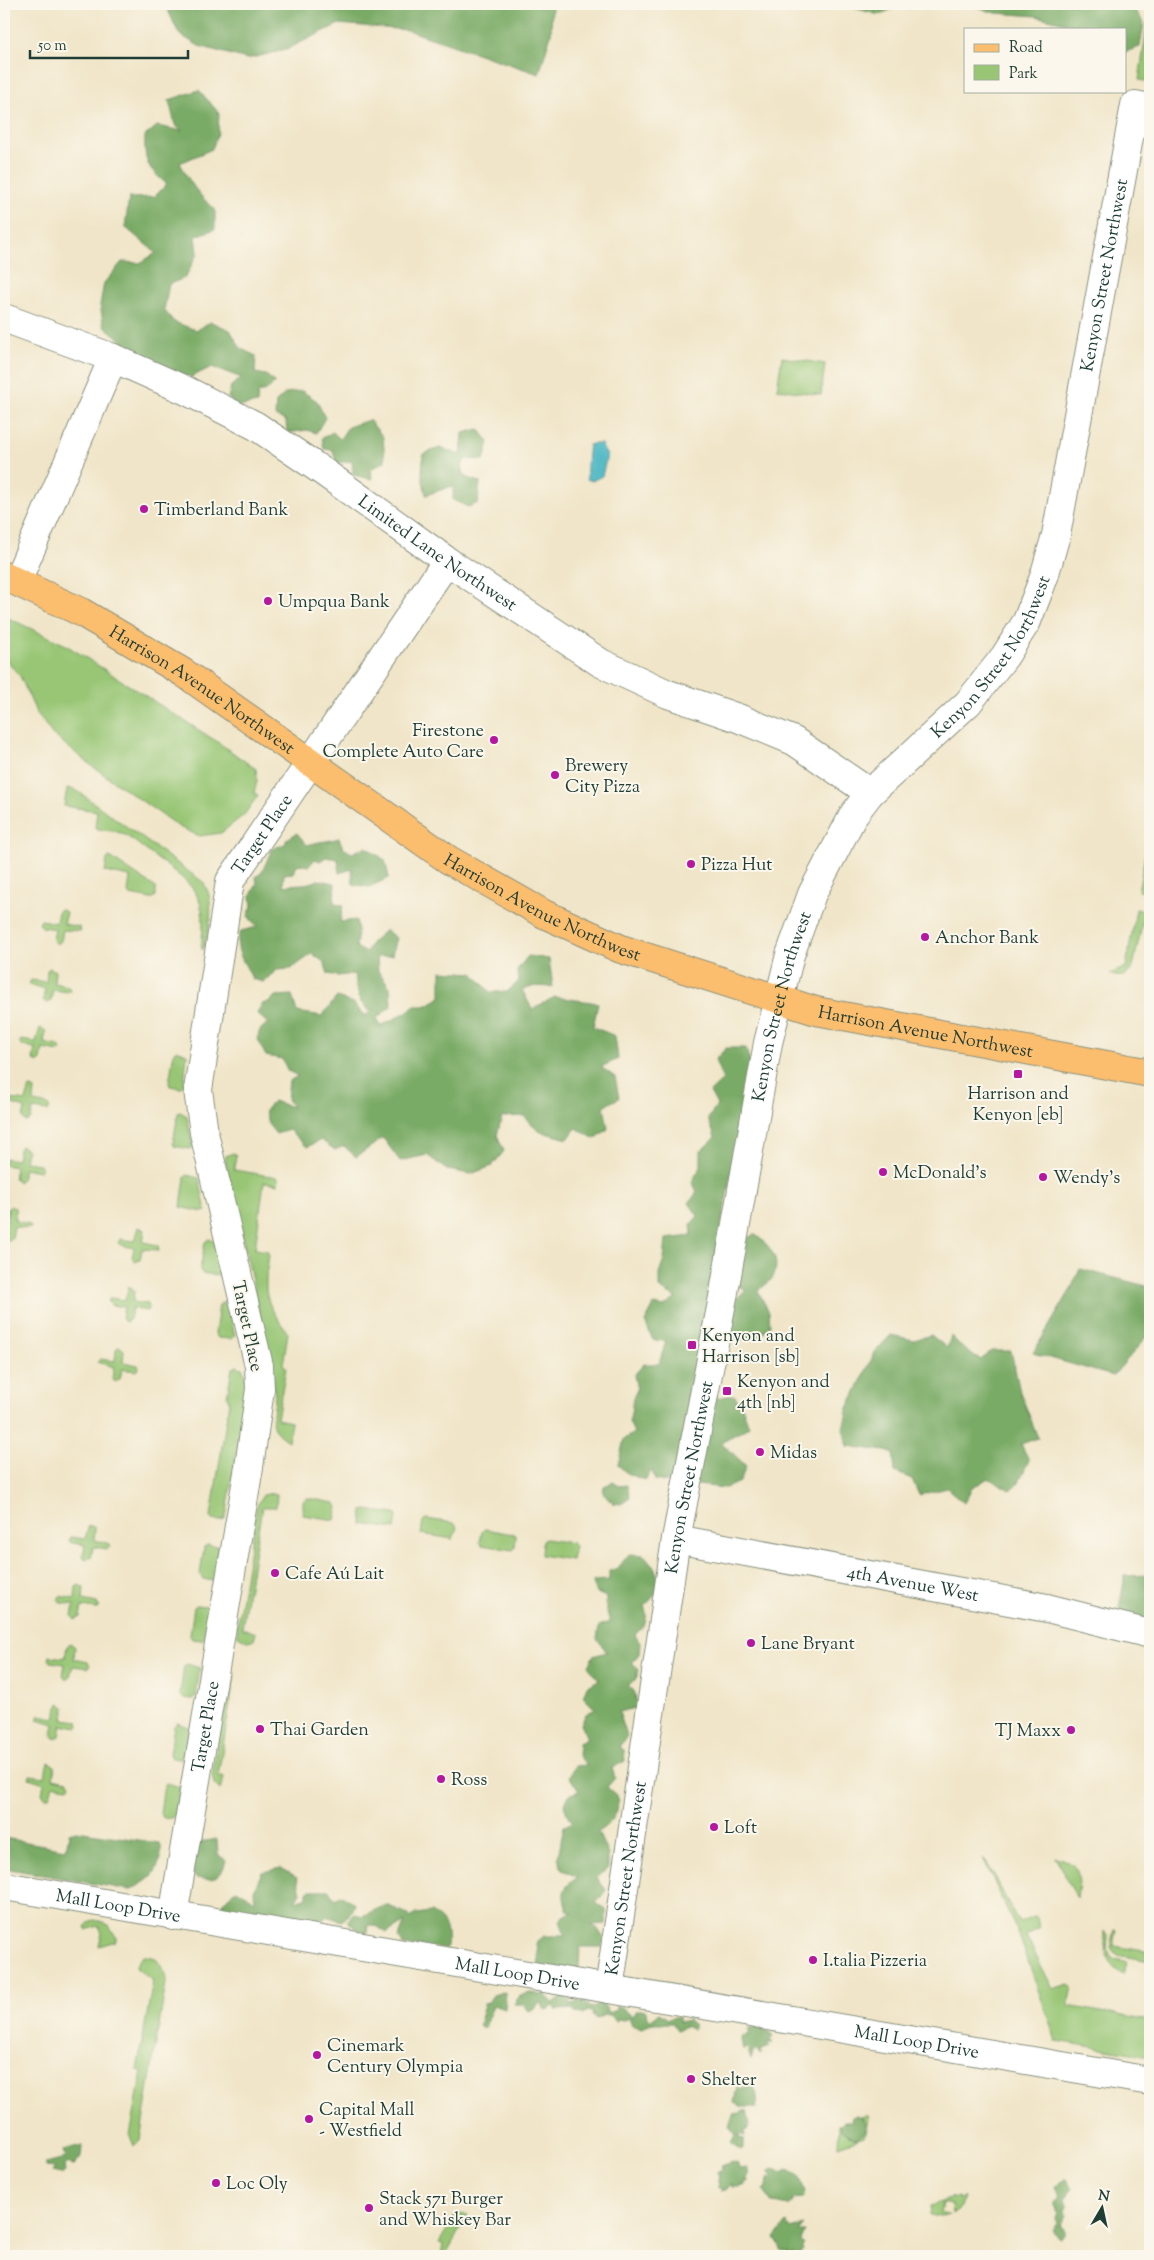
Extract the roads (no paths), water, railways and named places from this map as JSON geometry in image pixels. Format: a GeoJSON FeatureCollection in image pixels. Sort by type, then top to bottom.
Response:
{"type":"FeatureCollection","features":[{"type":"Feature","properties":{"kind":"main road","name":"Harrison Avenue Northwest"},"geometry":{"type":"LineString","coordinates":[[10,579],[80,612],[131,640],[184,673],[449,860],[544,914],[621,949],[816,1012],[1150,1072]]}},
{"type":"Feature","properties":{"kind":"street","name":"Kenyon Street Northwest"},"geometry":{"type":"LineString","coordinates":[[609,1989],[676,1539],[724,1292],[768,1043],[790,955],[812,894],[837,843],[870,794],[968,703],[1005,656],[1027,620],[1044,577],[1057,527],[1143,106]]}},
{"type":"Feature","properties":{"kind":"street","name":"Limited Lane Northwest"},"geometry":{"type":"LineString","coordinates":[[4,318],[113,358],[187,391],[256,426],[447,561],[601,663],[668,694],[738,718],[794,741],[870,794]]}},
{"type":"Feature","properties":{"kind":"street"},"geometry":{"type":"LineString","coordinates":[[10,579],[113,358]]}},
{"type":"Feature","properties":{"kind":"street","name":"Target Place"},"geometry":{"type":"LineString","coordinates":[[173,1916],[249,1467],[260,1389],[259,1366],[204,1133],[198,1090],[230,882],[447,561]]}},
{"type":"Feature","properties":{"kind":"street","name":"4th Avenue West"},"geometry":{"type":"LineString","coordinates":[[676,1539],[1047,1608],[1150,1634]]}},
{"type":"Feature","properties":{"kind":"street","name":"Mall Loop Drive"},"geometry":{"type":"LineString","coordinates":[[4,1886],[1150,2081]]}},
{"type":"Feature","properties":{"kind":"water"},"geometry":{"type":"Polygon","coordinates":[[[601,444],[607,456],[602,476],[592,481],[587,479],[587,472],[589,445],[601,444]]]}},
{"type":"Feature","properties":{"kind":"place","name":"Timberland Bank"},"geometry":{"type":"Point","coordinates":[144,509]}},
{"type":"Feature","properties":{"kind":"place","name":"Umpqua Bank"},"geometry":{"type":"Point","coordinates":[268,601]}},
{"type":"Feature","properties":{"kind":"place","name":"Firestone Complete Auto Care"},"geometry":{"type":"Point","coordinates":[494,740]}},
{"type":"Feature","properties":{"kind":"place","name":"Brewery City Pizza"},"geometry":{"type":"Point","coordinates":[555,775]}},
{"type":"Feature","properties":{"kind":"place","name":"Pizza Hut"},"geometry":{"type":"Point","coordinates":[691,864]}},
{"type":"Feature","properties":{"kind":"place","name":"Anchor Bank"},"geometry":{"type":"Point","coordinates":[925,937]}},
{"type":"Feature","properties":{"kind":"place","name":"Harrison and Kenyon [eb]"},"geometry":{"type":"Point","coordinates":[1018,1074]}},
{"type":"Feature","properties":{"kind":"place","name":"McDonald's"},"geometry":{"type":"Point","coordinates":[883,1172]}},
{"type":"Feature","properties":{"kind":"place","name":"Wendy's"},"geometry":{"type":"Point","coordinates":[1043,1177]}},
{"type":"Feature","properties":{"kind":"place","name":"Kenyon and Harrison [sb]"},"geometry":{"type":"Point","coordinates":[692,1345]}},
{"type":"Feature","properties":{"kind":"place","name":"Kenyon and 4th [nb]"},"geometry":{"type":"Point","coordinates":[727,1391]}},
{"type":"Feature","properties":{"kind":"place","name":"Midas"},"geometry":{"type":"Point","coordinates":[760,1452]}},
{"type":"Feature","properties":{"kind":"place","name":"Cafe Aú Lait"},"geometry":{"type":"Point","coordinates":[275,1573]}},
{"type":"Feature","properties":{"kind":"place","name":"Lane Bryant"},"geometry":{"type":"Point","coordinates":[751,1643]}},
{"type":"Feature","properties":{"kind":"place","name":"Thai Garden"},"geometry":{"type":"Point","coordinates":[260,1729]}},
{"type":"Feature","properties":{"kind":"place","name":"TJ Maxx"},"geometry":{"type":"Point","coordinates":[1071,1730]}},
{"type":"Feature","properties":{"kind":"place","name":"Ross"},"geometry":{"type":"Point","coordinates":[441,1779]}},
{"type":"Feature","properties":{"kind":"place","name":"Loft"},"geometry":{"type":"Point","coordinates":[714,1827]}},
{"type":"Feature","properties":{"kind":"place","name":"I.talia Pizzeria"},"geometry":{"type":"Point","coordinates":[813,1960]}},
{"type":"Feature","properties":{"kind":"place","name":"Cinemark Century Olympia"},"geometry":{"type":"Point","coordinates":[317,2055]}},
{"type":"Feature","properties":{"kind":"place","name":"Shelter"},"geometry":{"type":"Point","coordinates":[691,2079]}},
{"type":"Feature","properties":{"kind":"place","name":"Capital Mall - Westfield"},"geometry":{"type":"Point","coordinates":[309,2119]}},
{"type":"Feature","properties":{"kind":"place","name":"Loc Oly"},"geometry":{"type":"Point","coordinates":[216,2183]}},
{"type":"Feature","properties":{"kind":"place","name":"Stack 571 Burger and Whiskey Bar"},"geometry":{"type":"Point","coordinates":[369,2208]}}]}
